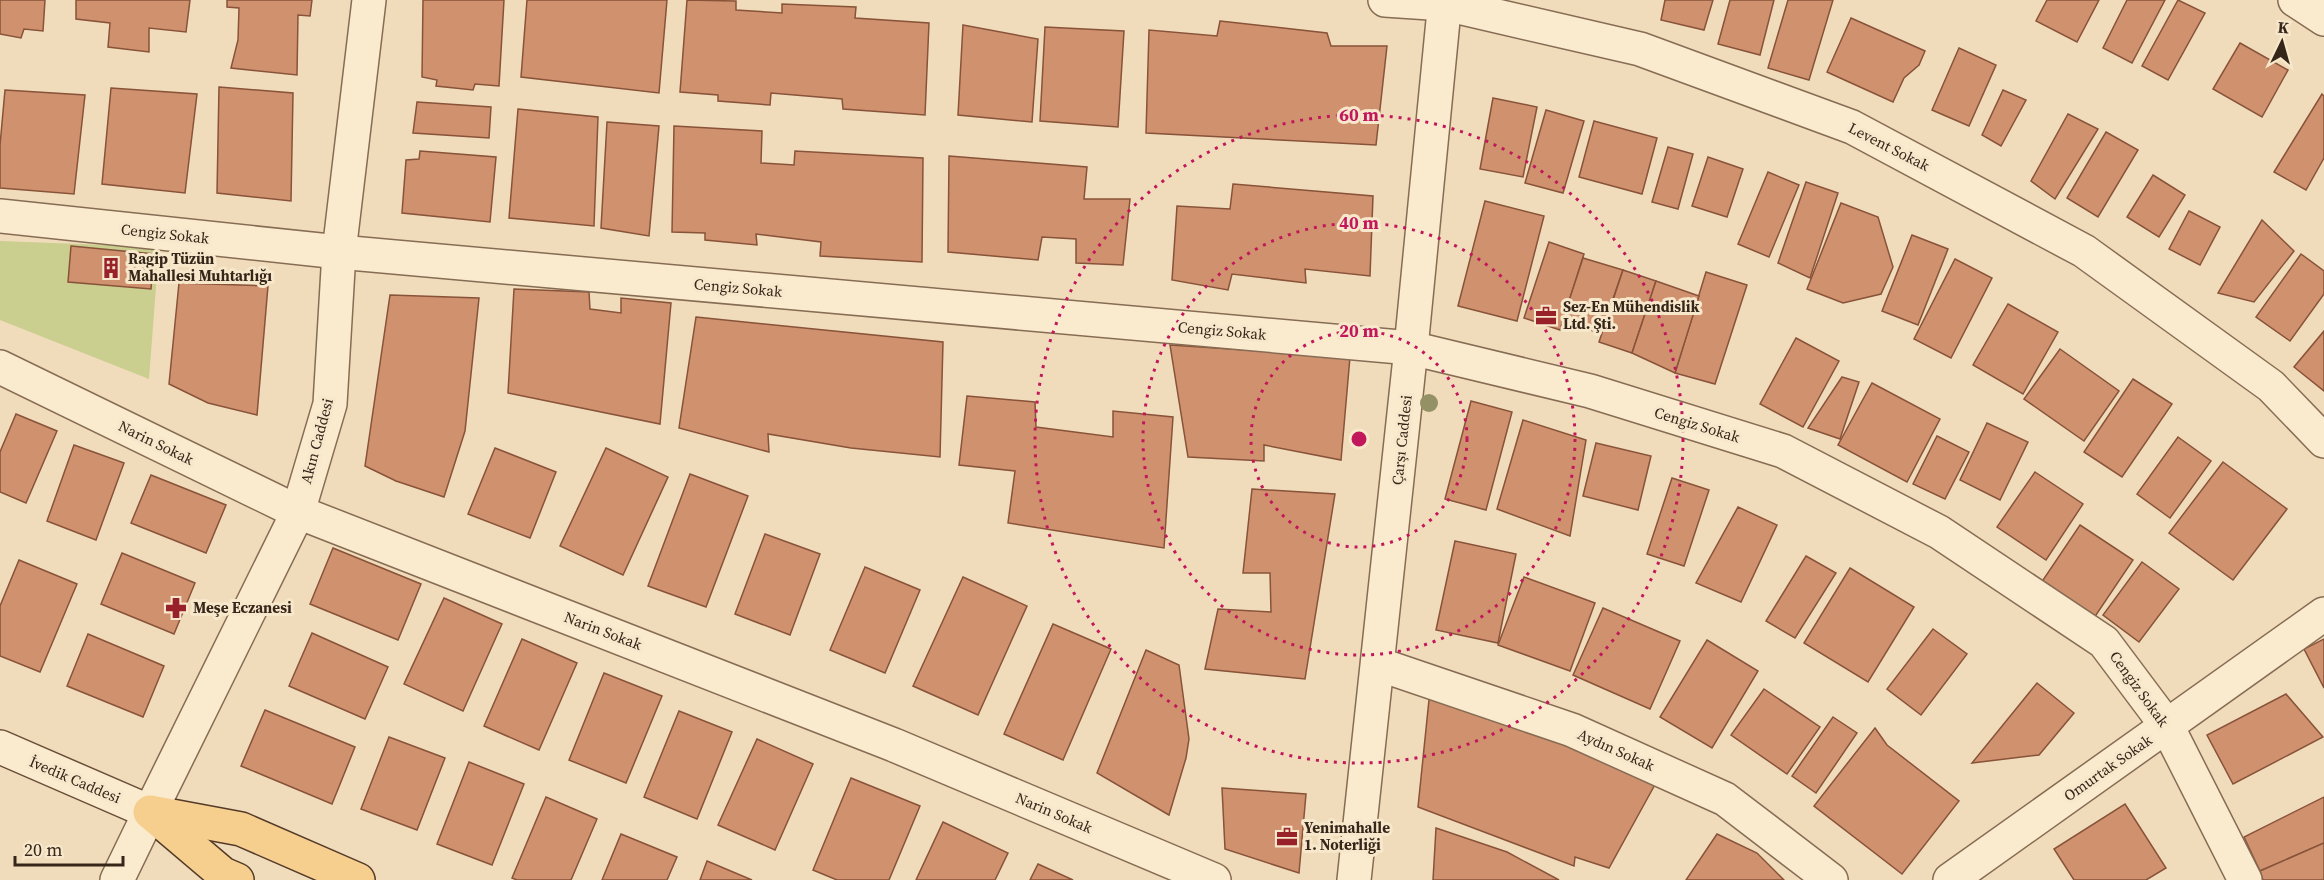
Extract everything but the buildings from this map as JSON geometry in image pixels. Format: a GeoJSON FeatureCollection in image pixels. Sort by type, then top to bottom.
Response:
{"type":"FeatureCollection","features":[{"type":"Feature","properties":{"kind":"main road","name":"İvedik Caddesi"},"geometry":{"type":"LineString","coordinates":[[150,812],[223,874],[237,880]]}},
{"type":"Feature","properties":{"kind":"main road","name":"İvedik Caddesi"},"geometry":{"type":"LineString","coordinates":[[150,812],[242,829],[358,880]]}},
{"type":"Feature","properties":{"kind":"street","name":"Akın Caddesi"},"geometry":{"type":"LineString","coordinates":[[117,880],[298,512],[330,404],[339,252],[369,0]]}},
{"type":"Feature","properties":{"kind":"street","name":"Levent Sokak"},"geometry":{"type":"LineString","coordinates":[[1385,0],[1445,2],[1640,49],[1852,127],[2084,251],[2271,386],[2324,441]]}},
{"type":"Feature","properties":{"kind":"street"},"geometry":{"type":"LineString","coordinates":[[2295,0],[2324,19]]}},
{"type":"Feature","properties":{"kind":"street","name":"Çarşı Caddesi"},"geometry":{"type":"LineString","coordinates":[[1354,880],[1411,348],[1445,2]]}},
{"type":"Feature","properties":{"kind":"street","name":"Cengiz Sokak"},"geometry":{"type":"LineString","coordinates":[[0,216],[339,252],[1411,348],[1590,391],[1783,451],[1939,532],[2104,642],[2167,726],[2245,880]]}},
{"type":"Feature","properties":{"kind":"street","name":"Narin Sokak"},"geometry":{"type":"LineString","coordinates":[[0,367],[298,512],[894,745],[1214,880]]}},
{"type":"Feature","properties":{"kind":"street","name":"Omurtak Sokak"},"geometry":{"type":"LineString","coordinates":[[1950,880],[2324,614]]}},
{"type":"Feature","properties":{"kind":"street","name":"Aydın Sokak"},"geometry":{"type":"LineString","coordinates":[[1378,664],[1572,730],[1725,799],[1831,880]]}},
{"type":"Feature","properties":{"kind":"street","name":"İvedik Caddesi"},"geometry":{"type":"LineString","coordinates":[[0,747],[150,812]]}},
{"type":"Feature","properties":{"kind":"green space"},"geometry":{"type":"Polygon","coordinates":[[[0,241],[159,247],[149,379],[0,320],[0,241]]]}},
{"type":"Feature","properties":{"kind":"place","name":"Ragip Tüzün Mahallesi Muhtarlığı"},"geometry":{"type":"Point","coordinates":[111,268]}},
{"type":"Feature","properties":{"kind":"place","name":"Sez-En Mühendislik Ltd. Şti."},"geometry":{"type":"Point","coordinates":[1546,316]}},
{"type":"Feature","properties":{"kind":"place","name":"Meşe Eczanesi"},"geometry":{"type":"Point","coordinates":[176,608]}},
{"type":"Feature","properties":{"kind":"place","name":"Yenimahalle 1. Noterliği"},"geometry":{"type":"Point","coordinates":[1287,837]}}]}
